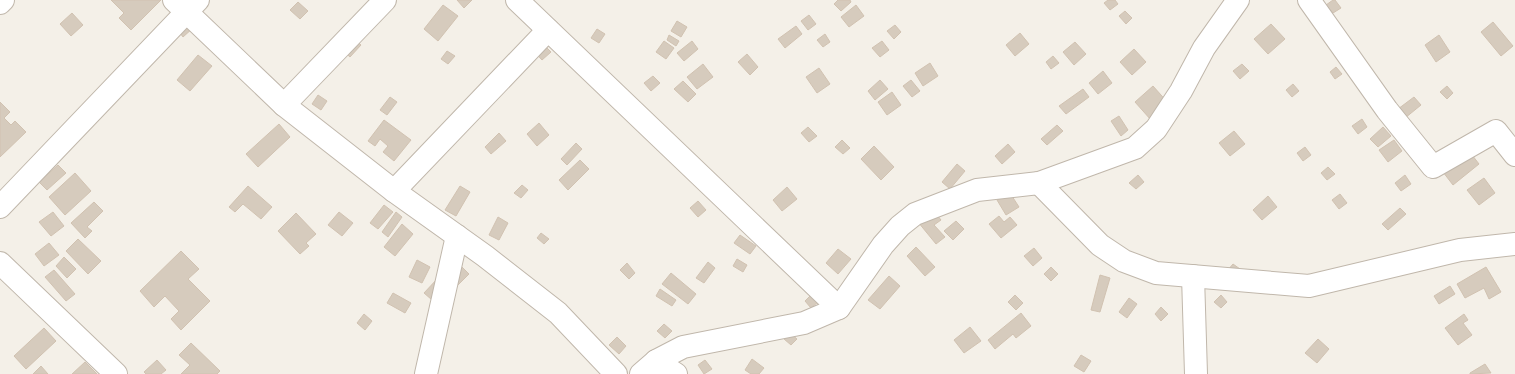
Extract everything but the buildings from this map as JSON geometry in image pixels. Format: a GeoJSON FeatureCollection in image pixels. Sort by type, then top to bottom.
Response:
{"type":"FeatureCollection","features":[{"type":"Feature","properties":{"kind":"street"},"geometry":{"type":"LineString","coordinates":[[0,3],[3,0]]}},
{"type":"Feature","properties":{"kind":"street"},"geometry":{"type":"LineString","coordinates":[[284,105],[385,0]]}},
{"type":"Feature","properties":{"kind":"street"},"geometry":{"type":"LineString","coordinates":[[517,0],[839,308]]}},
{"type":"Feature","properties":{"kind":"street"},"geometry":{"type":"LineString","coordinates":[[649,368],[683,347],[804,323],[839,308],[883,245],[900,226],[915,214],[977,190],[1039,182],[1135,148],[1156,129],[1181,91],[1204,48],[1238,0]]}},
{"type":"Feature","properties":{"kind":"street"},"geometry":{"type":"LineString","coordinates":[[1309,0],[1387,110],[1433,167],[1496,131],[1515,155]]}},
{"type":"Feature","properties":{"kind":"street"},"geometry":{"type":"LineString","coordinates":[[0,207],[187,4],[284,105],[394,191],[457,236],[558,313],[616,374]]}},
{"type":"Feature","properties":{"kind":"street"},"geometry":{"type":"LineString","coordinates":[[394,191],[548,30]]}},
{"type":"Feature","properties":{"kind":"street"},"geometry":{"type":"LineString","coordinates":[[1039,182],[1100,245],[1124,261],[1156,273],[1309,286],[1460,250],[1515,244]]}},
{"type":"Feature","properties":{"kind":"street"},"geometry":{"type":"LineString","coordinates":[[426,374],[457,236]]}},
{"type":"Feature","properties":{"kind":"street"},"geometry":{"type":"LineString","coordinates":[[0,263],[116,374]]}},
{"type":"Feature","properties":{"kind":"street"},"geometry":{"type":"LineString","coordinates":[[1193,276],[1196,374]]}},
{"type":"Feature","properties":{"kind":"street"},"geometry":{"type":"LineString","coordinates":[[649,368],[676,374]]}}]}
